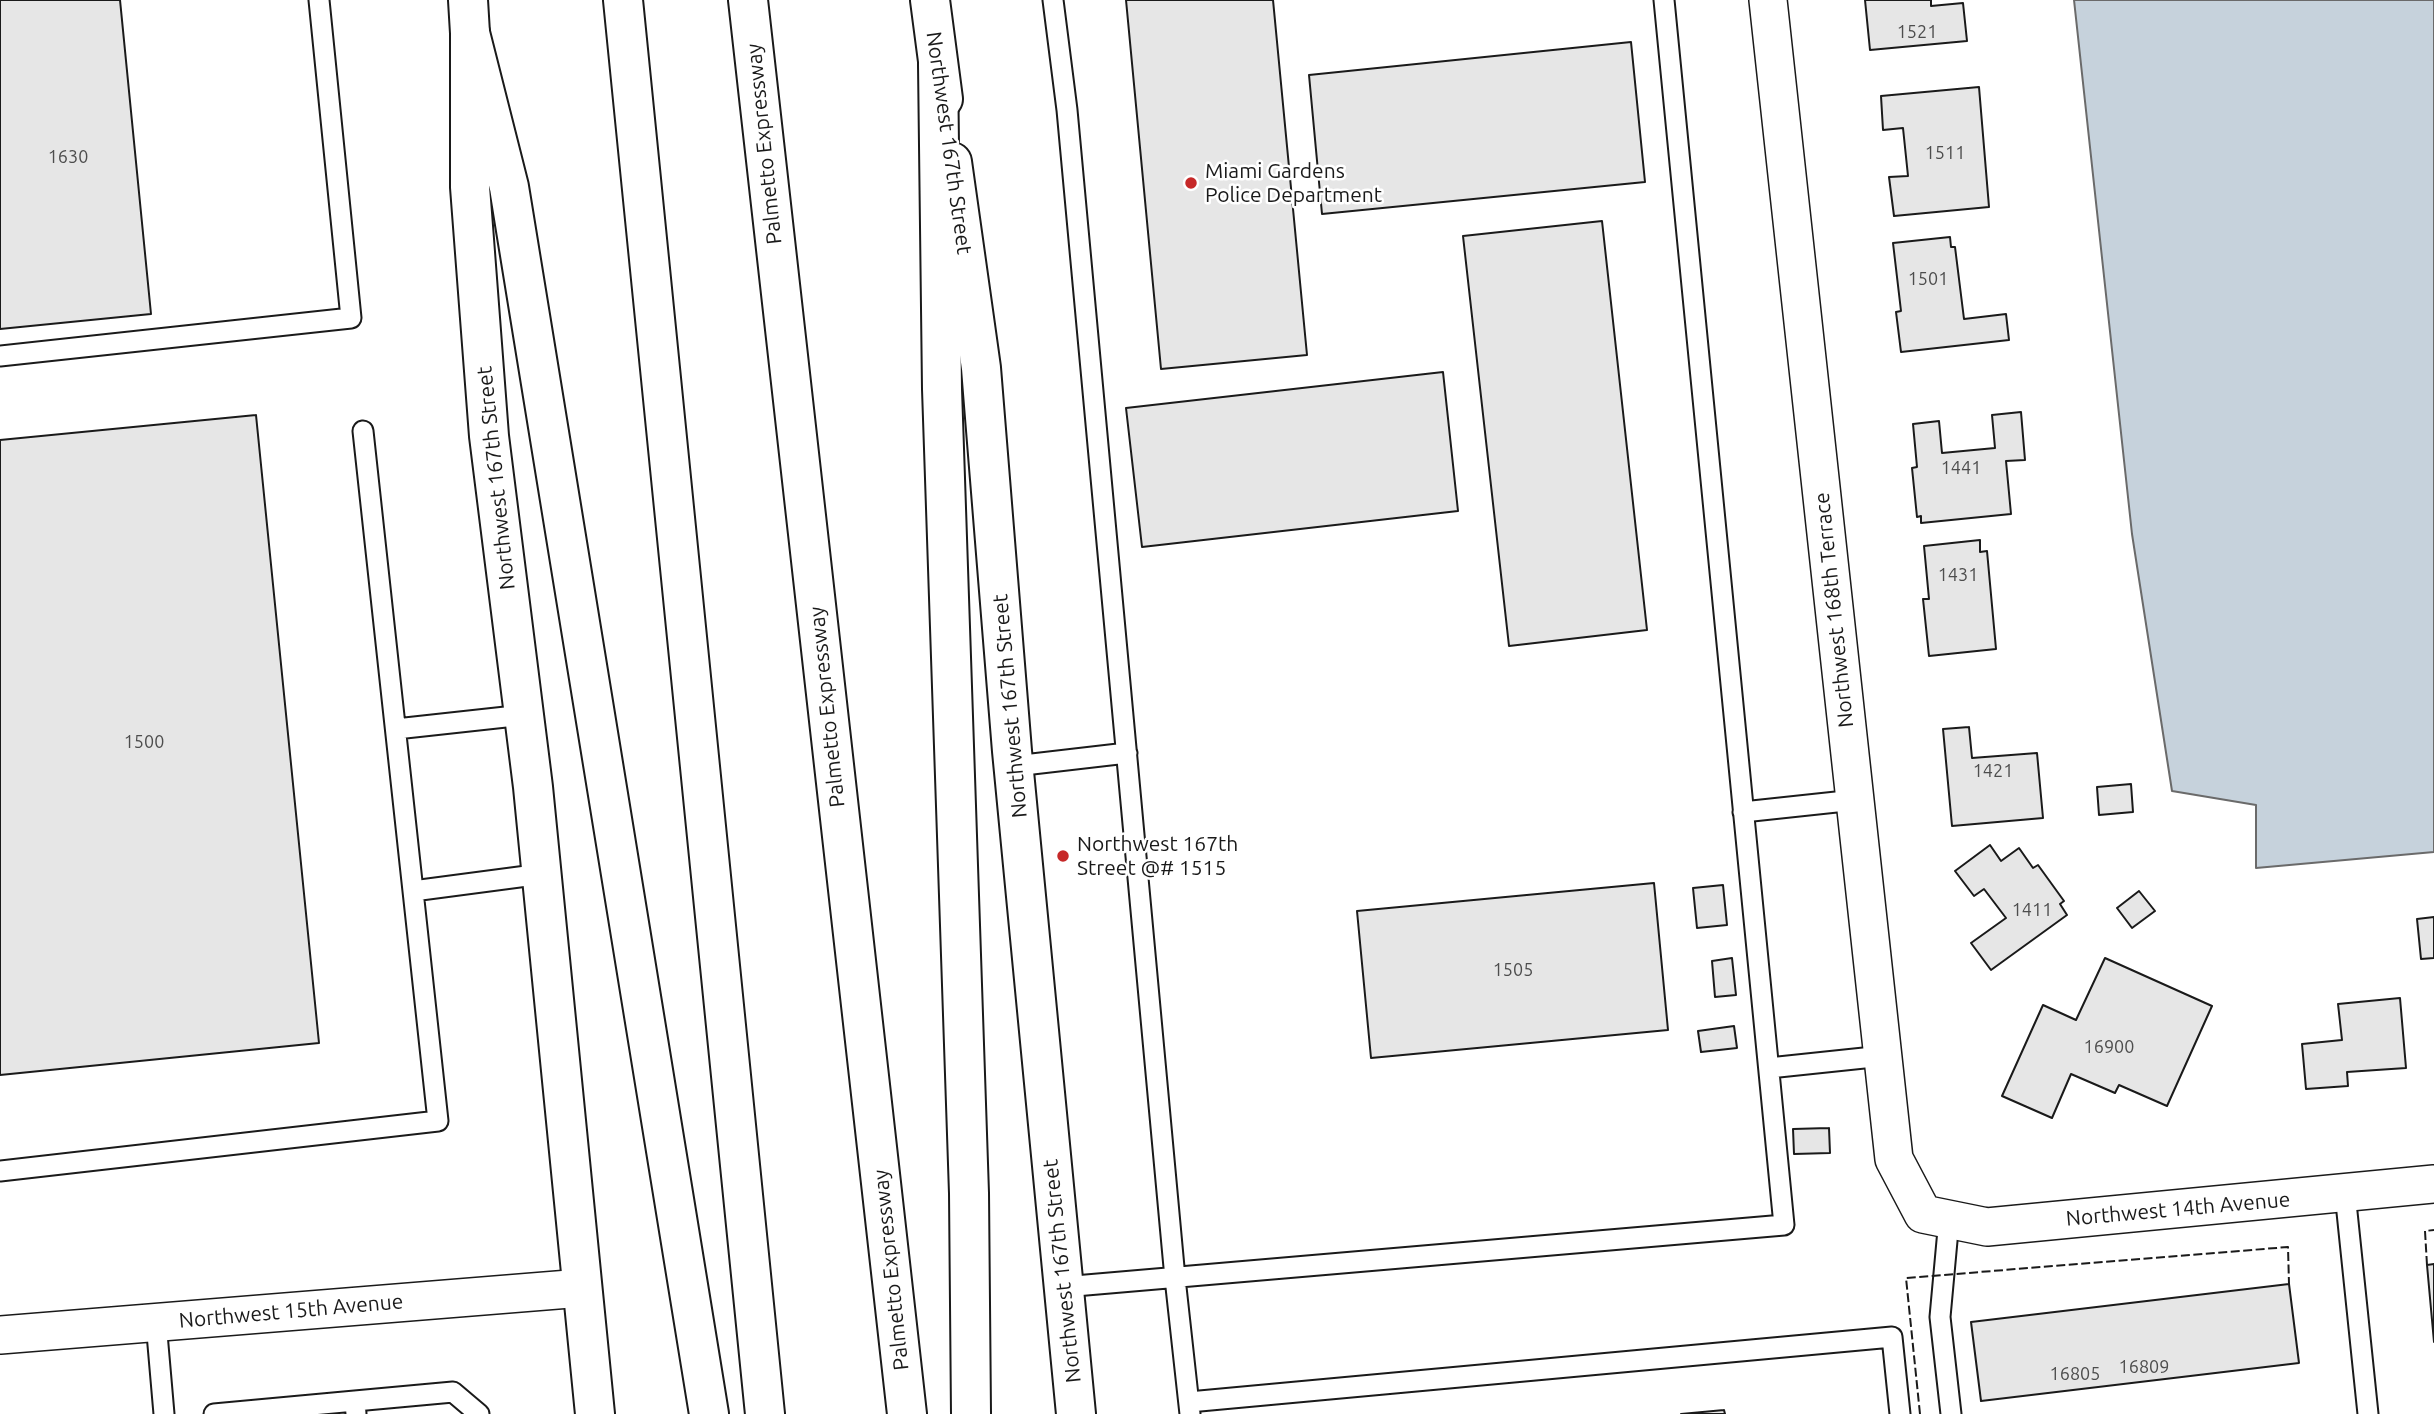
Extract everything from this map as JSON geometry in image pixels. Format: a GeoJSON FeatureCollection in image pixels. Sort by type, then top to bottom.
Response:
{"type":"FeatureCollection","features":[{"type":"Feature","properties":{"kind":"main road"},"geometry":{"type":"LineString","coordinates":[[623,0],[765,1414]]}},
{"type":"Feature","properties":{"kind":"main road","name":"Palmetto Expressway"},"geometry":{"type":"LineString","coordinates":[[748,0],[907,1414]]}},
{"type":"Feature","properties":{"kind":"main road","name":"Northwest 167th Street"},"geometry":{"type":"LineString","coordinates":[[930,0],[981,368],[1015,766],[1076,1414]]}},
{"type":"Feature","properties":{"kind":"main road"},"geometry":{"type":"LineString","coordinates":[[469,17],[509,187],[709,1414]]}},
{"type":"Feature","properties":{"kind":"main road","name":"Northwest 167th Street"},"geometry":{"type":"LineString","coordinates":[[469,17],[470,187],[489,436],[542,874],[594,1414]]}},
{"type":"Feature","properties":{"kind":"main road"},"geometry":{"type":"LineString","coordinates":[[938,64],[942,388],[968,1179],[971,1414]]}},
{"type":"Feature","properties":{"kind":"street","name":"Northwest 168th Terrace"},"geometry":{"type":"LineString","coordinates":[[1768,0],[1894,1160],[1936,1216]]}},
{"type":"Feature","properties":{"kind":"street","name":"Northwest 14th Avenue"},"geometry":{"type":"LineString","coordinates":[[1936,1216],[1987,1227],[2434,1184]]}},
{"type":"Feature","properties":{"kind":"street","name":"Northwest 15th Avenue"},"geometry":{"type":"LineString","coordinates":[[0,1335],[582,1288]]}},
{"type":"Feature","properties":{"kind":"lane"},"geometry":{"type":"LineString","coordinates":[[0,356],[351,318],[319,0]]}},
{"type":"Feature","properties":{"kind":"lane"},"geometry":{"type":"LineString","coordinates":[[1053,0],[1067,110],[1189,1408],[1892,1337],[1900,1414]]}},
{"type":"Feature","properties":{"kind":"lane"},"geometry":{"type":"LineString","coordinates":[[1063,1287],[1784,1225],[1664,0]]}},
{"type":"Feature","properties":{"kind":"lane"},"geometry":{"type":"LineString","coordinates":[[0,1171],[438,1121],[363,431]]}},
{"type":"Feature","properties":{"kind":"lane"},"geometry":{"type":"LineString","coordinates":[[396,729],[524,715]]}},
{"type":"Feature","properties":{"kind":"lane"},"geometry":{"type":"LineString","coordinates":[[1015,766],[1127,753]]}},
{"type":"Feature","properties":{"kind":"lane"},"geometry":{"type":"LineString","coordinates":[[1743,812],[1855,800]]}},
{"type":"Feature","properties":{"kind":"lane"},"geometry":{"type":"LineString","coordinates":[[413,891],[542,874]]}},
{"type":"Feature","properties":{"kind":"lane"},"geometry":{"type":"LineString","coordinates":[[1769,1068],[1883,1055]]}},
{"type":"Feature","properties":{"kind":"lane"},"geometry":{"type":"LineString","coordinates":[[2345,1193],[2368,1414]]}},
{"type":"Feature","properties":{"kind":"lane"},"geometry":{"type":"LineString","coordinates":[[1936,1216],[1940,1317],[1951,1414]]}},
{"type":"Feature","properties":{"kind":"lane"},"geometry":{"type":"LineString","coordinates":[[156,1322],[164,1414]]}},
{"type":"Feature","properties":{"kind":"lane"},"geometry":{"type":"LineString","coordinates":[[214,1414],[356,1408],[453,1392],[479,1414]]}},
{"type":"Feature","properties":{"kind":"shaded area"},"geometry":{"type":"Polygon","coordinates":[[[2074,0],[2434,0],[2434,852],[2256,868],[2256,805],[2172,791],[2132,534],[2074,0]]]}},
{"type":"Feature","properties":{"kind":"building"},"geometry":{"type":"Polygon","coordinates":[[[0,0],[120,0],[151,314],[0,329],[0,0]]]}},
{"type":"Feature","properties":{"kind":"building"},"geometry":{"type":"Polygon","coordinates":[[[1126,0],[1273,0],[1307,355],[1161,369],[1126,0]]]}},
{"type":"Feature","properties":{"kind":"building"},"geometry":{"type":"Polygon","coordinates":[[[1865,0],[1931,0],[1931,6],[1963,3],[1967,41],[1870,50],[1865,0]]]}},
{"type":"Feature","properties":{"kind":"building"},"geometry":{"type":"Polygon","coordinates":[[[1631,42],[1645,182],[1322,214],[1309,75],[1631,42]]]}},
{"type":"Feature","properties":{"kind":"building"},"geometry":{"type":"Polygon","coordinates":[[[1979,87],[1989,207],[1894,216],[1889,177],[1908,176],[1903,128],[1883,130],[1881,96],[1979,87]]]}},
{"type":"Feature","properties":{"kind":"building"},"geometry":{"type":"Polygon","coordinates":[[[1602,221],[1647,630],[1509,646],[1463,236],[1602,221]]]}},
{"type":"Feature","properties":{"kind":"building"},"geometry":{"type":"Polygon","coordinates":[[[1950,237],[1951,247],[1955,247],[1964,319],[2006,314],[2009,340],[1901,352],[1896,312],[1901,311],[1893,243],[1950,237]]]}},
{"type":"Feature","properties":{"kind":"building"},"geometry":{"type":"Polygon","coordinates":[[[1443,372],[1458,511],[1142,547],[1126,408],[1443,372]]]}},
{"type":"Feature","properties":{"kind":"building"},"geometry":{"type":"Polygon","coordinates":[[[2021,412],[2025,460],[2006,461],[2011,514],[1921,523],[1921,516],[1917,517],[1912,468],[1917,467],[1913,424],[1939,421],[1942,453],[1995,448],[1992,415],[2021,412]]]}},
{"type":"Feature","properties":{"kind":"building"},"geometry":{"type":"Polygon","coordinates":[[[256,415],[319,1043],[0,1075],[0,440],[256,415]]]}},
{"type":"Feature","properties":{"kind":"building"},"geometry":{"type":"Polygon","coordinates":[[[1980,540],[1980,552],[1987,551],[1996,649],[1929,656],[1923,599],[1929,599],[1924,546],[1980,540]]]}},
{"type":"Feature","properties":{"kind":"building"},"geometry":{"type":"Polygon","coordinates":[[[1969,727],[1972,758],[2037,753],[2043,818],[1952,826],[1943,729],[1969,727]]]}},
{"type":"Feature","properties":{"kind":"building"},"geometry":{"type":"Polygon","coordinates":[[[2131,784],[2133,812],[2099,815],[2097,787],[2131,784]]]}},
{"type":"Feature","properties":{"kind":"building"},"geometry":{"type":"Polygon","coordinates":[[[1990,845],[2001,861],[2019,848],[2033,868],[2038,865],[2064,901],[2060,904],[2067,915],[1991,970],[1971,943],[2006,918],[1984,889],[1974,896],[1955,871],[1990,845]]]}},
{"type":"Feature","properties":{"kind":"building"},"geometry":{"type":"Polygon","coordinates":[[[1654,883],[1668,1030],[1371,1058],[1357,911],[1654,883]]]}},
{"type":"Feature","properties":{"kind":"building"},"geometry":{"type":"Polygon","coordinates":[[[1723,885],[1727,925],[1697,928],[1693,888],[1723,885]]]}},
{"type":"Feature","properties":{"kind":"building"},"geometry":{"type":"Polygon","coordinates":[[[2139,891],[2155,911],[2132,928],[2117,908],[2139,891]]]}},
{"type":"Feature","properties":{"kind":"building"},"geometry":{"type":"Polygon","coordinates":[[[2434,917],[2434,958],[2421,959],[2417,919],[2434,917]]]}},
{"type":"Feature","properties":{"kind":"building"},"geometry":{"type":"Polygon","coordinates":[[[1732,958],[1736,995],[1715,997],[1712,961],[1732,958]]]}},
{"type":"Feature","properties":{"kind":"building"},"geometry":{"type":"Polygon","coordinates":[[[2105,958],[2212,1006],[2167,1106],[2119,1085],[2115,1093],[2071,1074],[2052,1118],[2002,1096],[2043,1005],[2076,1020],[2105,958]]]}},
{"type":"Feature","properties":{"kind":"building"},"geometry":{"type":"Polygon","coordinates":[[[2400,998],[2406,1068],[2347,1072],[2348,1086],[2306,1089],[2302,1044],[2342,1040],[2338,1004],[2400,998]]]}},
{"type":"Feature","properties":{"kind":"building"},"geometry":{"type":"Polygon","coordinates":[[[1734,1026],[1737,1048],[1701,1052],[1698,1031],[1734,1026]]]}},
{"type":"Feature","properties":{"kind":"building"},"geometry":{"type":"Polygon","coordinates":[[[1829,1128],[1830,1153],[1794,1154],[1793,1129],[1829,1128]]]}},
{"type":"Feature","properties":{"kind":"building"},"geometry":{"type":"Polygon","coordinates":[[[2434,1264],[2434,1342],[2427,1265],[2434,1264]]]}},
{"type":"Feature","properties":{"kind":"building"},"geometry":{"type":"Polygon","coordinates":[[[2289,1284],[2299,1363],[1981,1401],[1971,1322],[2289,1284]]]}},
{"type":"Feature","properties":{"kind":"building"},"geometry":{"type":"Polygon","coordinates":[[[1724,1410],[1725,1414],[1681,1414],[1724,1410]]]}},
{"type":"Feature","properties":{"kind":"fence"},"geometry":{"type":"LineString","coordinates":[[2427,1265],[2425,1231],[2434,1230]]}},
{"type":"Feature","properties":{"kind":"fence"},"geometry":{"type":"LineString","coordinates":[[1920,1414],[1906,1278],[2288,1247],[2289,1284]]}},
{"type":"Feature","properties":{"kind":"place","name":"Miami Gardens Police Department"},"geometry":{"type":"Point","coordinates":[1191,183]}},
{"type":"Feature","properties":{"kind":"place","name":"Northwest 167th Street @# 1515"},"geometry":{"type":"Point","coordinates":[1063,856]}}]}
